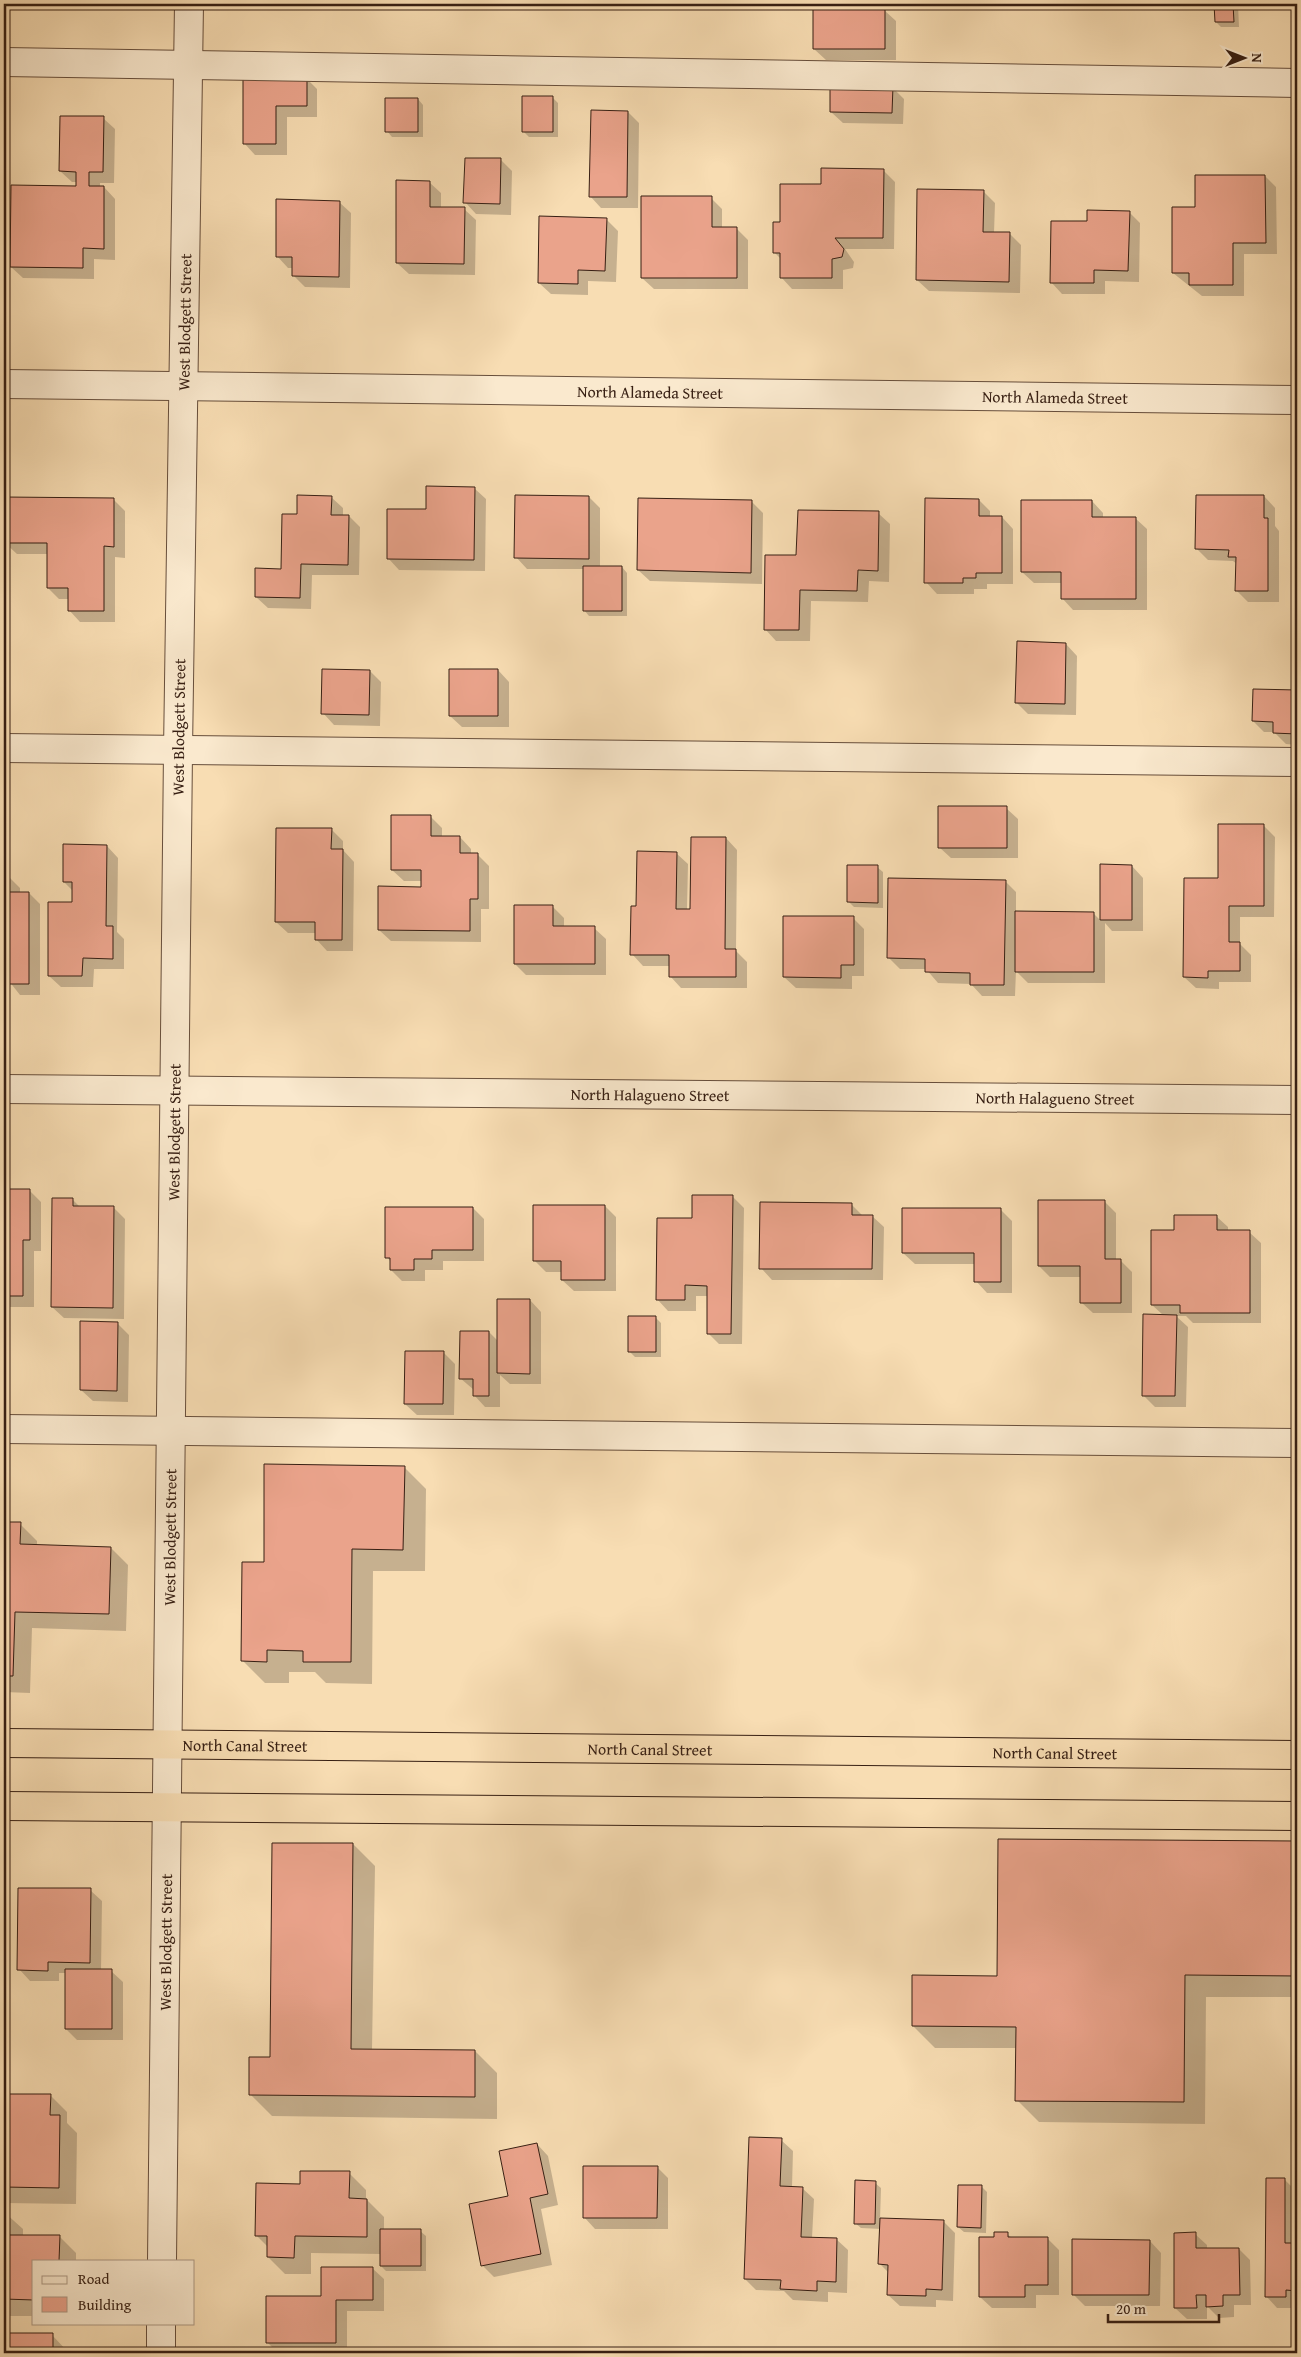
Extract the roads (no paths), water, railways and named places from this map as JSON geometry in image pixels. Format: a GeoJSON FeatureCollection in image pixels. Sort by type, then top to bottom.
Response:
{"type":"FeatureCollection","features":[{"type":"Feature","properties":{"kind":"highway","name":"North Canal Street"},"geometry":{"type":"LineString","coordinates":[[4,1742],[1297,1755]]}},
{"type":"Feature","properties":{"kind":"highway"},"geometry":{"type":"LineString","coordinates":[[4,1806],[1297,1816]]}},
{"type":"Feature","properties":{"kind":"street","name":"West Blodgett Street"},"geometry":{"type":"LineString","coordinates":[[162,2260],[178,751],[189,4]]}},
{"type":"Feature","properties":{"kind":"street"},"geometry":{"type":"LineString","coordinates":[[4,62],[189,63],[1297,83]]}},
{"type":"Feature","properties":{"kind":"street","name":"North Alameda Street"},"geometry":{"type":"LineString","coordinates":[[4,384],[1297,400]]}},
{"type":"Feature","properties":{"kind":"street"},"geometry":{"type":"LineString","coordinates":[[4,748],[1297,762]]}},
{"type":"Feature","properties":{"kind":"street","name":"North Halagueno Street"},"geometry":{"type":"LineString","coordinates":[[4,1089],[1297,1100]]}},
{"type":"Feature","properties":{"kind":"street"},"geometry":{"type":"LineString","coordinates":[[4,1429],[1297,1443]]}},
{"type":"Feature","properties":{"kind":"street"},"geometry":{"type":"LineString","coordinates":[[160,2353],[161,2324]]}}]}
